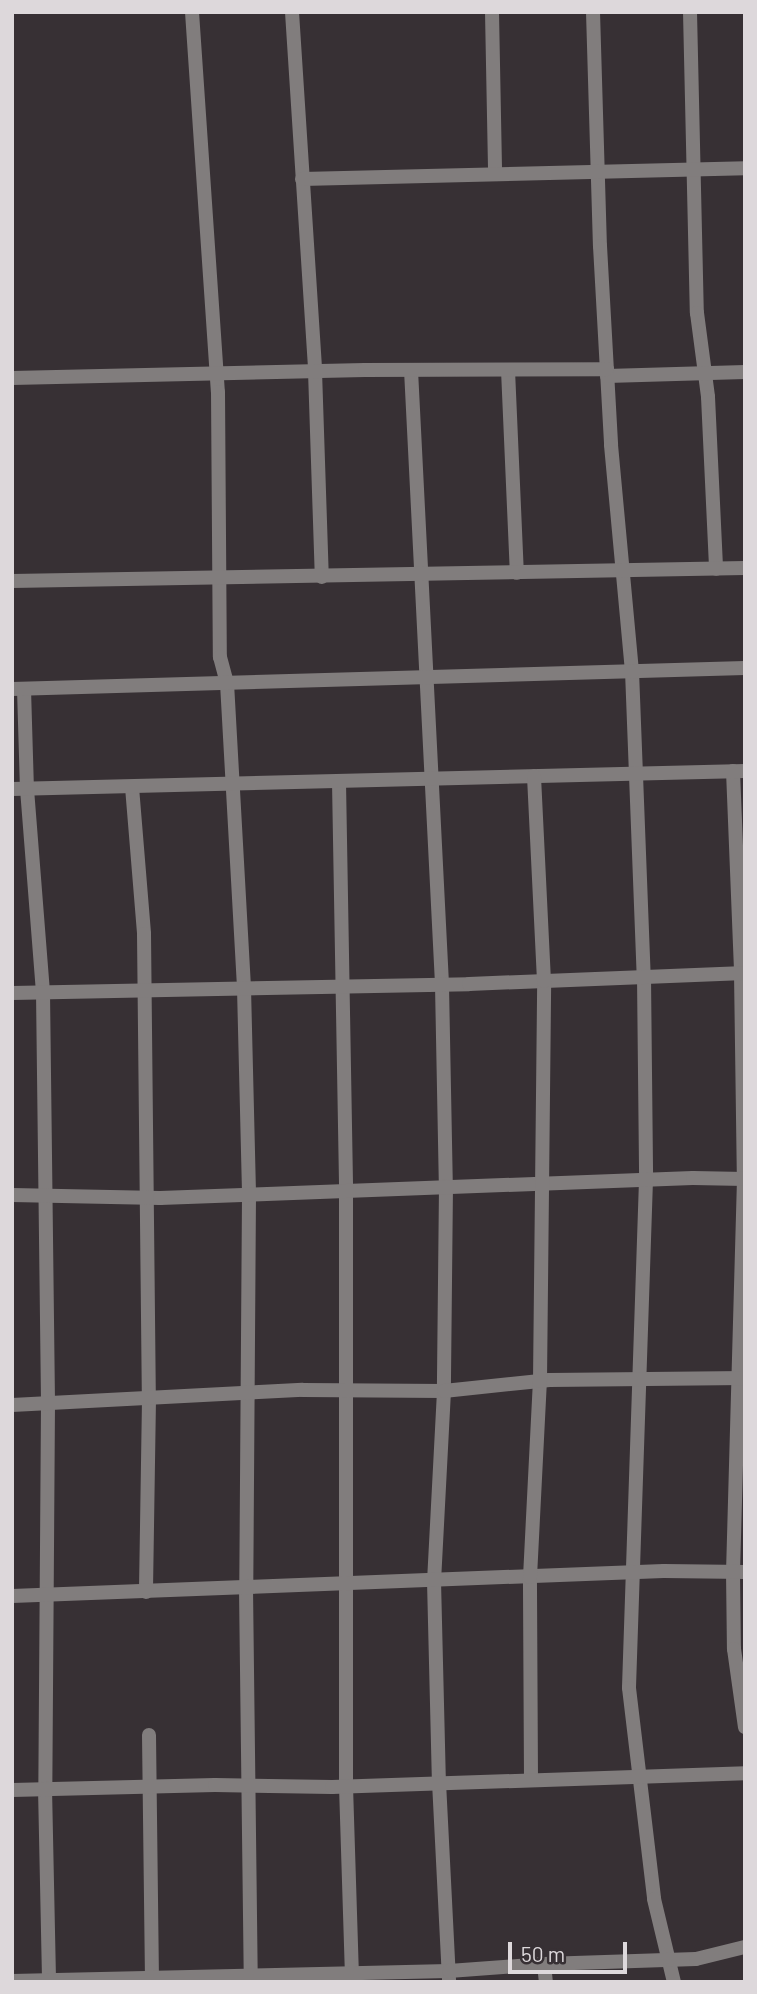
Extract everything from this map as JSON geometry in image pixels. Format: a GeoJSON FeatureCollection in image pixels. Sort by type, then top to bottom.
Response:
{"type":"FeatureCollection","features":[{"type":"Feature","properties":{"kind":"street"},"geometry":{"type":"LineString","coordinates":[[192,12],[216,373],[220,657],[227,683],[244,988],[249,1195],[246,1588],[251,1979]]}},
{"type":"Feature","properties":{"kind":"street"},"geometry":{"type":"LineString","coordinates":[[292,12],[315,371],[322,577]]}},
{"type":"Feature","properties":{"kind":"street"},"geometry":{"type":"LineString","coordinates":[[492,12],[495,174]]}},
{"type":"Feature","properties":{"kind":"street"},"geometry":{"type":"LineString","coordinates":[[593,12],[607,373],[632,671],[644,977],[646,1180],[628,1688],[654,1899],[674,1982]]}},
{"type":"Feature","properties":{"kind":"street"},"geometry":{"type":"LineString","coordinates":[[691,12],[697,313],[705,373],[716,569]]}},
{"type":"Feature","properties":{"kind":"street"},"geometry":{"type":"LineString","coordinates":[[302,179],[745,168]]}},
{"type":"Feature","properties":{"kind":"street"},"geometry":{"type":"LineString","coordinates":[[12,378],[411,370],[745,372]]}},
{"type":"Feature","properties":{"kind":"street"},"geometry":{"type":"LineString","coordinates":[[411,370],[419,576],[428,677],[442,985],[446,1186],[444,1391],[434,1581],[439,1782],[449,1976]]}},
{"type":"Feature","properties":{"kind":"street"},"geometry":{"type":"LineString","coordinates":[[508,370],[517,573]]}},
{"type":"Feature","properties":{"kind":"street"},"geometry":{"type":"LineString","coordinates":[[12,581],[419,576],[745,568]]}},
{"type":"Feature","properties":{"kind":"street"},"geometry":{"type":"LineString","coordinates":[[49,1981],[45,1788],[48,1404],[43,992],[20,789],[18,689],[745,668]]}},
{"type":"Feature","properties":{"kind":"street"},"geometry":{"type":"LineString","coordinates":[[20,789],[739,771],[744,1179],[739,1572],[734,1649],[745,1727]]}},
{"type":"Feature","properties":{"kind":"street"},"geometry":{"type":"LineString","coordinates":[[531,1780],[530,1577],[540,1381],[544,981],[534,776]]}},
{"type":"Feature","properties":{"kind":"street"},"geometry":{"type":"LineString","coordinates":[[339,782],[346,1191],[345,1786],[351,1978]]}},
{"type":"Feature","properties":{"kind":"street"},"geometry":{"type":"LineString","coordinates":[[132,787],[144,934],[149,1399],[146,1592]]}},
{"type":"Feature","properties":{"kind":"street"},"geometry":{"type":"LineString","coordinates":[[12,993],[442,985],[743,973]]}},
{"type":"Feature","properties":{"kind":"street"},"geometry":{"type":"LineString","coordinates":[[12,1195],[147,1198],[446,1186],[744,1179]]}},
{"type":"Feature","properties":{"kind":"street"},"geometry":{"type":"LineString","coordinates":[[12,1405],[248,1393],[444,1391],[540,1381],[741,1378]]}},
{"type":"Feature","properties":{"kind":"street"},"geometry":{"type":"LineString","coordinates":[[12,1596],[632,1573],[739,1572]]}},
{"type":"Feature","properties":{"kind":"street"},"geometry":{"type":"LineString","coordinates":[[149,1735],[152,1980]]}},
{"type":"Feature","properties":{"kind":"street"},"geometry":{"type":"LineString","coordinates":[[12,1790],[148,1786],[345,1786],[639,1779],[745,1773]]}},
{"type":"Feature","properties":{"kind":"street"},"geometry":{"type":"LineString","coordinates":[[12,1981],[449,1976],[544,1964],[696,1959],[745,1947]]}},
{"type":"Feature","properties":{"kind":"street"},"geometry":{"type":"LineString","coordinates":[[544,1964],[546,1982]]}}]}
